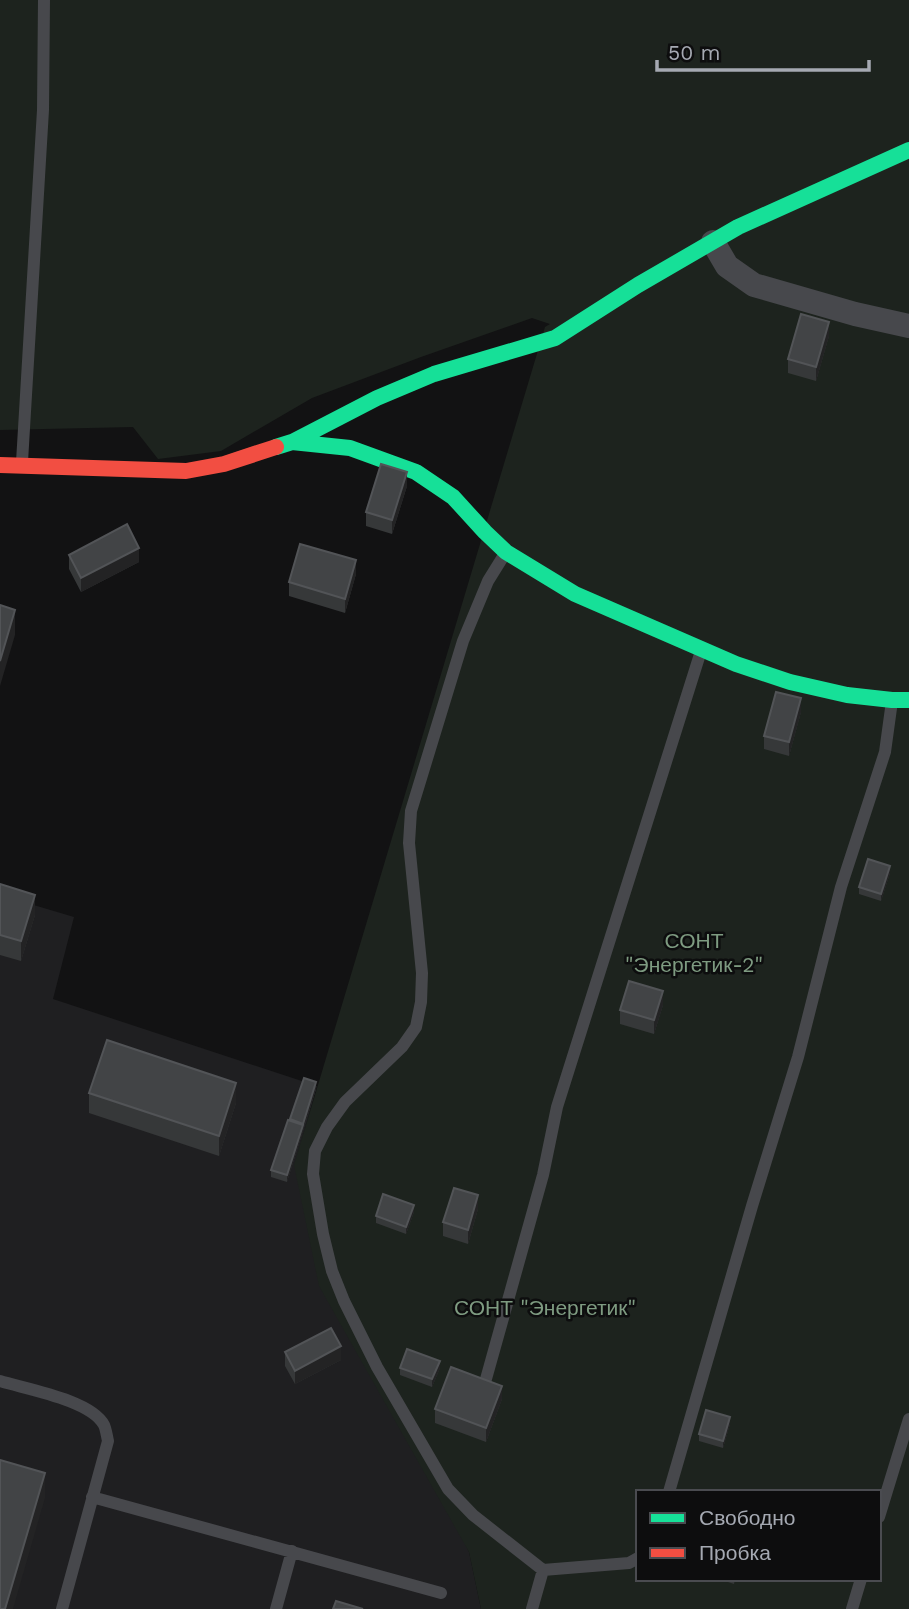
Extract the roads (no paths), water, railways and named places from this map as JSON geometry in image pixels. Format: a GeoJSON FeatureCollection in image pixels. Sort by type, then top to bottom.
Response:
{"type":"FeatureCollection","features":[{"type":"Feature","properties":{"kind":"street"},"geometry":{"type":"LineString","coordinates":[[0,465],[186,471],[224,464],[292,443],[377,398],[434,374],[555,338],[638,285],[738,227],[909,150]]}},
{"type":"Feature","properties":{"kind":"street"},"geometry":{"type":"LineString","coordinates":[[713,242],[727,266],[754,285],[909,326]]}},
{"type":"Feature","properties":{"kind":"street"},"geometry":{"type":"LineString","coordinates":[[292,443],[350,448],[416,472],[453,497],[506,552],[575,594],[736,664],[790,682],[847,695],[909,699]]}},
{"type":"Feature","properties":{"kind":"lane"},"geometry":{"type":"LineString","coordinates":[[22,466],[43,110],[44,0]]}},
{"type":"Feature","properties":{"kind":"lane"},"geometry":{"type":"LineString","coordinates":[[506,552],[488,581],[463,640],[411,811],[409,843],[422,974],[421,1002],[415,1027],[402,1047],[345,1102],[327,1127],[315,1151],[313,1174],[332,1271],[344,1301],[377,1367],[448,1489],[473,1515],[543,1570],[629,1563],[636,1559]]}},
{"type":"Feature","properties":{"kind":"lane"},"geometry":{"type":"LineString","coordinates":[[486,1379],[543,1175],[557,1107],[702,649]]}},
{"type":"Feature","properties":{"kind":"lane"},"geometry":{"type":"LineString","coordinates":[[671,1490],[798,1057],[841,887],[885,752],[892,700]]}},
{"type":"Feature","properties":{"kind":"lane"},"geometry":{"type":"LineString","coordinates":[[0,1381],[73,1402],[91,1410],[104,1425],[108,1441],[62,1609]]}},
{"type":"Feature","properties":{"kind":"lane"},"geometry":{"type":"LineString","coordinates":[[881,1510],[909,1419]]}},
{"type":"Feature","properties":{"kind":"lane"},"geometry":{"type":"LineString","coordinates":[[92,1497],[441,1593]]}},
{"type":"Feature","properties":{"kind":"lane"},"geometry":{"type":"LineString","coordinates":[[276,1609],[292,1551]]}},
{"type":"Feature","properties":{"kind":"lane"},"geometry":{"type":"LineString","coordinates":[[532,1609],[543,1570]]}},
{"type":"Feature","properties":{"kind":"lane"},"geometry":{"type":"LineString","coordinates":[[852,1609],[859,1581]]}},
{"type":"Feature","properties":{"kind":"park label","name":"СОНТ \"Энергетик-2\""},"geometry":{"type":"Point","coordinates":[694,952]}},
{"type":"Feature","properties":{"kind":"park label","name":"СОНТ \"Энергетик\""},"geometry":{"type":"Point","coordinates":[545,1307]}}]}
